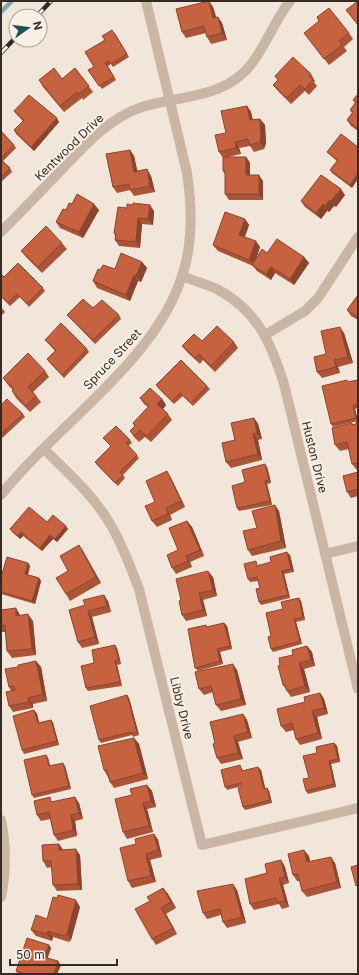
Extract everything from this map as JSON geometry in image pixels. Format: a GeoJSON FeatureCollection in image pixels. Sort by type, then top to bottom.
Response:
{"type":"FeatureCollection","features":[{"type":"Feature","properties":{"kind":"street","name":"Spruce Street"},"geometry":{"type":"LineString","coordinates":[[1,495],[142,348],[166,313],[182,276],[189,234],[190,191],[146,1]]}},
{"type":"Feature","properties":{"kind":"street","name":"Kentwood Drive"},"geometry":{"type":"LineString","coordinates":[[1,232],[84,146],[126,113],[216,90],[243,74],[255,58],[279,15],[290,1]]}},
{"type":"Feature","properties":{"kind":"street"},"geometry":{"type":"LineString","coordinates":[[265,335],[305,311],[318,298],[358,237]]}},
{"type":"Feature","properties":{"kind":"street","name":"Huston Drive"},"geometry":{"type":"LineString","coordinates":[[182,276],[217,289],[235,301],[257,322],[274,352],[284,384],[358,689]]}},
{"type":"Feature","properties":{"kind":"street","name":"Libby Drive"},"geometry":{"type":"LineString","coordinates":[[44,449],[99,508],[109,522],[127,556],[139,589],[202,845],[358,808]]}},
{"type":"Feature","properties":{"kind":"street"},"geometry":{"type":"LineString","coordinates":[[325,554],[358,546]]}},
{"type":"Feature","properties":{"kind":"street"},"geometry":{"type":"LineString","coordinates":[[1,820],[5,851],[4,884],[1,898]]}},
{"type":"Feature","properties":{"kind":"building"},"geometry":{"type":"Polygon","coordinates":[[[209,1],[213,18],[218,17],[222,33],[207,37],[204,26],[182,32],[176,9],[209,1]]]}},
{"type":"Feature","properties":{"kind":"building"},"geometry":{"type":"Polygon","coordinates":[[[358,1],[358,25],[346,10],[358,1]]]}},
{"type":"Feature","properties":{"kind":"building"},"geometry":{"type":"Polygon","coordinates":[[[329,8],[349,33],[339,41],[342,45],[324,59],[304,33],[319,21],[317,17],[329,8]]]}},
{"type":"Feature","properties":{"kind":"building"},"geometry":{"type":"Polygon","coordinates":[[[112,30],[127,54],[111,64],[109,61],[105,63],[114,77],[99,86],[88,70],[94,67],[85,52],[105,40],[102,36],[112,30]]]}},
{"type":"Feature","properties":{"kind":"building"},"geometry":{"type":"Polygon","coordinates":[[[293,57],[311,74],[309,76],[313,80],[305,89],[300,85],[287,98],[273,85],[278,80],[275,76],[293,57]]]}},
{"type":"Feature","properties":{"kind":"building"},"geometry":{"type":"Polygon","coordinates":[[[54,68],[62,79],[75,68],[89,86],[79,94],[77,92],[60,106],[39,80],[54,68]]]}},
{"type":"Feature","properties":{"kind":"building"},"geometry":{"type":"Polygon","coordinates":[[[358,94],[358,129],[347,120],[353,112],[350,110],[356,102],[353,100],[358,94]]]}},
{"type":"Feature","properties":{"kind":"building"},"geometry":{"type":"Polygon","coordinates":[[[29,95],[57,118],[31,147],[14,130],[24,120],[14,111],[29,95]]]}},
{"type":"Feature","properties":{"kind":"building"},"geometry":{"type":"Polygon","coordinates":[[[247,106],[250,120],[260,119],[260,142],[250,145],[248,139],[235,142],[236,148],[219,152],[215,135],[226,133],[221,111],[247,106]]]}},
{"type":"Feature","properties":{"kind":"building"},"geometry":{"type":"Polygon","coordinates":[[[1,131],[14,145],[1,158],[1,131]]]}},
{"type":"Feature","properties":{"kind":"building"},"geometry":{"type":"Polygon","coordinates":[[[341,134],[358,147],[358,173],[350,185],[330,170],[338,160],[327,152],[341,134]]]}},
{"type":"Feature","properties":{"kind":"building"},"geometry":{"type":"Polygon","coordinates":[[[130,150],[134,172],[147,169],[150,186],[130,190],[129,184],[113,187],[106,154],[130,150]]]}},
{"type":"Feature","properties":{"kind":"building"},"geometry":{"type":"Polygon","coordinates":[[[223,157],[246,157],[246,175],[259,175],[259,194],[225,194],[225,171],[223,171],[223,157]]]}},
{"type":"Feature","properties":{"kind":"building"},"geometry":{"type":"Polygon","coordinates":[[[1,160],[10,168],[1,177],[1,160]]]}},
{"type":"Feature","properties":{"kind":"building"},"geometry":{"type":"Polygon","coordinates":[[[321,175],[341,189],[331,201],[330,200],[325,206],[323,204],[316,213],[301,201],[321,175]]]}},
{"type":"Feature","properties":{"kind":"building"},"geometry":{"type":"Polygon","coordinates":[[[77,194],[94,204],[79,232],[56,222],[63,209],[66,210],[69,203],[72,204],[77,194]]]}},
{"type":"Feature","properties":{"kind":"building"},"geometry":{"type":"Polygon","coordinates":[[[133,203],[150,205],[148,219],[138,218],[136,242],[115,240],[116,234],[114,233],[118,207],[127,208],[127,204],[133,205],[133,203]]]}},
{"type":"Feature","properties":{"kind":"building"},"geometry":{"type":"Polygon","coordinates":[[[225,212],[245,219],[239,235],[256,241],[249,260],[213,245],[225,212]]]}},
{"type":"Feature","properties":{"kind":"building"},"geometry":{"type":"Polygon","coordinates":[[[46,226],[62,243],[38,267],[21,251],[46,226]]]}},
{"type":"Feature","properties":{"kind":"building"},"geometry":{"type":"Polygon","coordinates":[[[277,239],[304,257],[290,279],[271,267],[266,274],[252,265],[262,249],[267,253],[277,239]]]}},
{"type":"Feature","properties":{"kind":"building"},"geometry":{"type":"Polygon","coordinates":[[[121,253],[142,262],[136,276],[134,275],[126,295],[93,281],[98,269],[100,270],[103,265],[115,269],[121,253]]]}},
{"type":"Feature","properties":{"kind":"building"},"geometry":{"type":"Polygon","coordinates":[[[18,263],[43,288],[27,304],[17,294],[8,303],[1,296],[1,276],[2,275],[4,277],[18,263]]]}},
{"type":"Feature","properties":{"kind":"building"},"geometry":{"type":"Polygon","coordinates":[[[358,295],[358,317],[347,310],[358,295]]]}},
{"type":"Feature","properties":{"kind":"building"},"geometry":{"type":"Polygon","coordinates":[[[83,299],[93,308],[102,300],[119,315],[93,340],[67,315],[83,299]]]}},
{"type":"Feature","properties":{"kind":"building"},"geometry":{"type":"Polygon","coordinates":[[[61,323],[87,349],[62,375],[47,359],[56,350],[45,340],[61,323]]]}},
{"type":"Feature","properties":{"kind":"building"},"geometry":{"type":"Polygon","coordinates":[[[217,326],[234,342],[211,366],[199,354],[195,358],[182,346],[194,334],[202,341],[217,326]]]}},
{"type":"Feature","properties":{"kind":"building"},"geometry":{"type":"Polygon","coordinates":[[[340,327],[348,357],[334,360],[336,367],[317,372],[314,357],[326,354],[321,331],[340,327]]]}},
{"type":"Feature","properties":{"kind":"building"},"geometry":{"type":"Polygon","coordinates":[[[28,353],[45,371],[28,387],[36,396],[26,406],[12,391],[14,389],[3,378],[28,353]]]}},
{"type":"Feature","properties":{"kind":"building"},"geometry":{"type":"Polygon","coordinates":[[[181,360],[207,386],[191,403],[180,393],[172,401],[156,385],[181,360]]]}},
{"type":"Feature","properties":{"kind":"building"},"geometry":{"type":"Polygon","coordinates":[[[347,380],[347,382],[358,380],[358,404],[353,406],[356,418],[331,424],[322,386],[347,380]]]}},
{"type":"Feature","properties":{"kind":"building"},"geometry":{"type":"Polygon","coordinates":[[[150,388],[162,399],[157,404],[168,414],[147,436],[140,430],[135,436],[130,431],[135,426],[133,423],[149,406],[140,398],[150,388]]]}},
{"type":"Feature","properties":{"kind":"building"},"geometry":{"type":"Polygon","coordinates":[[[7,399],[23,414],[1,434],[1,405],[7,399]]]}},
{"type":"Feature","properties":{"kind":"building"},"geometry":{"type":"Polygon","coordinates":[[[254,418],[257,433],[253,434],[258,454],[226,462],[222,443],[235,440],[231,423],[254,418]]]}},
{"type":"Feature","properties":{"kind":"building"},"geometry":{"type":"Polygon","coordinates":[[[358,421],[358,463],[352,464],[347,442],[335,445],[332,428],[352,423],[352,425],[356,424],[358,421]]]}},
{"type":"Feature","properties":{"kind":"building"},"geometry":{"type":"Polygon","coordinates":[[[116,426],[130,440],[126,443],[137,455],[120,472],[123,475],[115,483],[95,462],[111,446],[103,438],[116,426]]]}},
{"type":"Feature","properties":{"kind":"building"},"geometry":{"type":"Polygon","coordinates":[[[265,464],[269,480],[265,481],[270,501],[237,508],[232,486],[245,482],[242,470],[265,464]]]}},
{"type":"Feature","properties":{"kind":"building"},"geometry":{"type":"Polygon","coordinates":[[[167,471],[181,501],[166,508],[168,514],[152,521],[145,506],[155,502],[146,481],[167,471]]]}},
{"type":"Feature","properties":{"kind":"building"},"geometry":{"type":"Polygon","coordinates":[[[358,472],[358,489],[347,492],[343,476],[358,472]]]}},
{"type":"Feature","properties":{"kind":"building"},"geometry":{"type":"Polygon","coordinates":[[[275,505],[281,541],[248,550],[243,531],[257,528],[252,511],[275,505]]]}},
{"type":"Feature","properties":{"kind":"building"},"geometry":{"type":"Polygon","coordinates":[[[29,507],[47,522],[53,515],[66,526],[55,539],[50,535],[40,548],[21,532],[18,536],[10,529],[29,507]]]}},
{"type":"Feature","properties":{"kind":"building"},"geometry":{"type":"Polygon","coordinates":[[[187,521],[200,550],[186,556],[188,561],[172,568],[167,555],[178,550],[169,528],[187,521]]]}},
{"type":"Feature","properties":{"kind":"building"},"geometry":{"type":"Polygon","coordinates":[[[79,545],[96,577],[66,594],[56,578],[68,571],[60,556],[79,545]]]}},
{"type":"Feature","properties":{"kind":"building"},"geometry":{"type":"Polygon","coordinates":[[[287,552],[291,569],[282,571],[288,595],[259,602],[256,589],[260,588],[257,577],[248,579],[244,564],[256,561],[257,566],[271,562],[270,557],[287,552]]]}},
{"type":"Feature","properties":{"kind":"building"},"geometry":{"type":"Polygon","coordinates":[[[7,557],[28,563],[25,574],[39,578],[32,601],[1,592],[1,577],[7,557]]]}},
{"type":"Feature","properties":{"kind":"building"},"geometry":{"type":"Polygon","coordinates":[[[208,571],[213,590],[199,593],[203,610],[182,615],[179,601],[181,600],[176,579],[208,571]]]}},
{"type":"Feature","properties":{"kind":"building"},"geometry":{"type":"Polygon","coordinates":[[[104,595],[107,606],[88,611],[95,637],[78,642],[69,610],[85,605],[83,600],[104,595]]]}},
{"type":"Feature","properties":{"kind":"building"},"geometry":{"type":"Polygon","coordinates":[[[299,598],[303,617],[294,619],[300,641],[271,649],[268,637],[271,636],[266,613],[283,609],[281,602],[299,598]]]}},
{"type":"Feature","properties":{"kind":"building"},"geometry":{"type":"Polygon","coordinates":[[[16,608],[16,616],[28,614],[32,649],[7,651],[5,625],[1,626],[1,610],[16,608]]]}},
{"type":"Feature","properties":{"kind":"building"},"geometry":{"type":"Polygon","coordinates":[[[224,623],[230,646],[217,649],[220,661],[195,668],[188,629],[224,623]]]}},
{"type":"Feature","properties":{"kind":"building"},"geometry":{"type":"Polygon","coordinates":[[[115,645],[119,660],[115,661],[120,682],[86,688],[81,666],[94,663],[92,650],[115,645]]]}},
{"type":"Feature","properties":{"kind":"building"},"geometry":{"type":"Polygon","coordinates":[[[307,646],[311,660],[299,663],[305,686],[287,691],[285,685],[283,685],[278,666],[280,665],[279,658],[293,655],[292,650],[307,646]]]}},
{"type":"Feature","properties":{"kind":"building"},"geometry":{"type":"Polygon","coordinates":[[[36,661],[43,694],[28,698],[29,702],[9,706],[6,692],[15,690],[14,686],[9,687],[5,669],[18,667],[18,665],[36,661]]]}},
{"type":"Feature","properties":{"kind":"building"},"geometry":{"type":"Polygon","coordinates":[[[233,664],[241,699],[216,705],[211,686],[199,689],[195,672],[233,664]]]}},
{"type":"Feature","properties":{"kind":"building"},"geometry":{"type":"Polygon","coordinates":[[[320,693],[324,708],[312,711],[318,733],[296,739],[292,723],[281,726],[277,709],[305,702],[304,697],[320,693]]]}},
{"type":"Feature","properties":{"kind":"building"},"geometry":{"type":"Polygon","coordinates":[[[127,695],[137,732],[130,732],[99,740],[90,706],[127,695]]]}},
{"type":"Feature","properties":{"kind":"building"},"geometry":{"type":"Polygon","coordinates":[[[34,710],[38,723],[51,720],[57,741],[22,750],[13,716],[34,710]]]}},
{"type":"Feature","properties":{"kind":"building"},"geometry":{"type":"Polygon","coordinates":[[[243,714],[248,732],[234,736],[238,753],[217,758],[213,744],[215,743],[210,722],[243,714]]]}},
{"type":"Feature","properties":{"kind":"building"},"geometry":{"type":"Polygon","coordinates":[[[134,738],[143,773],[110,782],[107,770],[104,770],[98,746],[134,738]]]}},
{"type":"Feature","properties":{"kind":"building"},"geometry":{"type":"Polygon","coordinates":[[[334,743],[338,759],[329,761],[334,784],[306,791],[303,779],[309,778],[303,756],[317,753],[316,747],[334,743]]]}},
{"type":"Feature","properties":{"kind":"building"},"geometry":{"type":"Polygon","coordinates":[[[46,755],[49,766],[63,763],[69,786],[32,795],[24,760],[46,755]]]}},
{"type":"Feature","properties":{"kind":"building"},"geometry":{"type":"Polygon","coordinates":[[[240,765],[242,771],[258,767],[264,789],[267,788],[270,800],[243,807],[238,788],[242,787],[241,783],[225,787],[221,770],[240,765]]]}},
{"type":"Feature","properties":{"kind":"building"},"geometry":{"type":"Polygon","coordinates":[[[147,785],[151,801],[143,803],[149,826],[123,832],[115,799],[132,795],[130,789],[147,785]]]}},
{"type":"Feature","properties":{"kind":"building"},"geometry":{"type":"Polygon","coordinates":[[[50,797],[51,802],[75,797],[79,813],[71,815],[73,830],[54,835],[49,812],[37,815],[34,801],[50,797]]]}},
{"type":"Feature","properties":{"kind":"building"},"geometry":{"type":"Polygon","coordinates":[[[154,834],[158,850],[146,854],[151,876],[128,881],[120,848],[136,844],[135,839],[154,834]]]}},
{"type":"Feature","properties":{"kind":"building"},"geometry":{"type":"Polygon","coordinates":[[[59,844],[59,850],[76,849],[78,884],[53,885],[51,861],[43,861],[42,845],[59,844]]]}},
{"type":"Feature","properties":{"kind":"building"},"geometry":{"type":"Polygon","coordinates":[[[304,850],[307,862],[331,857],[337,882],[302,891],[298,874],[293,875],[288,854],[304,850]]]}},
{"type":"Feature","properties":{"kind":"building"},"geometry":{"type":"Polygon","coordinates":[[[281,860],[285,877],[279,878],[285,901],[278,902],[276,898],[250,904],[245,879],[267,873],[265,864],[281,860]]]}},
{"type":"Feature","properties":{"kind":"building"},"geometry":{"type":"Polygon","coordinates":[[[358,865],[358,885],[356,886],[351,867],[358,865]]]}},
{"type":"Feature","properties":{"kind":"building"},"geometry":{"type":"Polygon","coordinates":[[[233,884],[242,917],[223,922],[220,909],[203,913],[197,891],[233,884]]]}},
{"type":"Feature","properties":{"kind":"building"},"geometry":{"type":"Polygon","coordinates":[[[163,888],[171,902],[161,908],[173,928],[152,939],[135,909],[150,901],[147,897],[163,888]]]}},
{"type":"Feature","properties":{"kind":"building"},"geometry":{"type":"Polygon","coordinates":[[[58,895],[76,900],[67,934],[64,936],[48,931],[47,934],[31,930],[36,915],[47,919],[53,897],[57,898],[58,895]]]}},
{"type":"Feature","properties":{"kind":"building"},"geometry":{"type":"Polygon","coordinates":[[[27,938],[49,945],[44,957],[58,961],[54,974],[25,974],[16,971],[27,938]]]}},
{"type":"Feature","properties":{"kind":"waterway"},"geometry":{"type":"LineString","coordinates":[[1,12],[12,1]]}},
{"type":"Feature","properties":{"kind":"railway"},"geometry":{"type":"LineString","coordinates":[[44,8],[51,1]]}},
{"type":"Feature","properties":{"kind":"railway"},"geometry":{"type":"LineString","coordinates":[[1,53],[8,46]]}}]}
